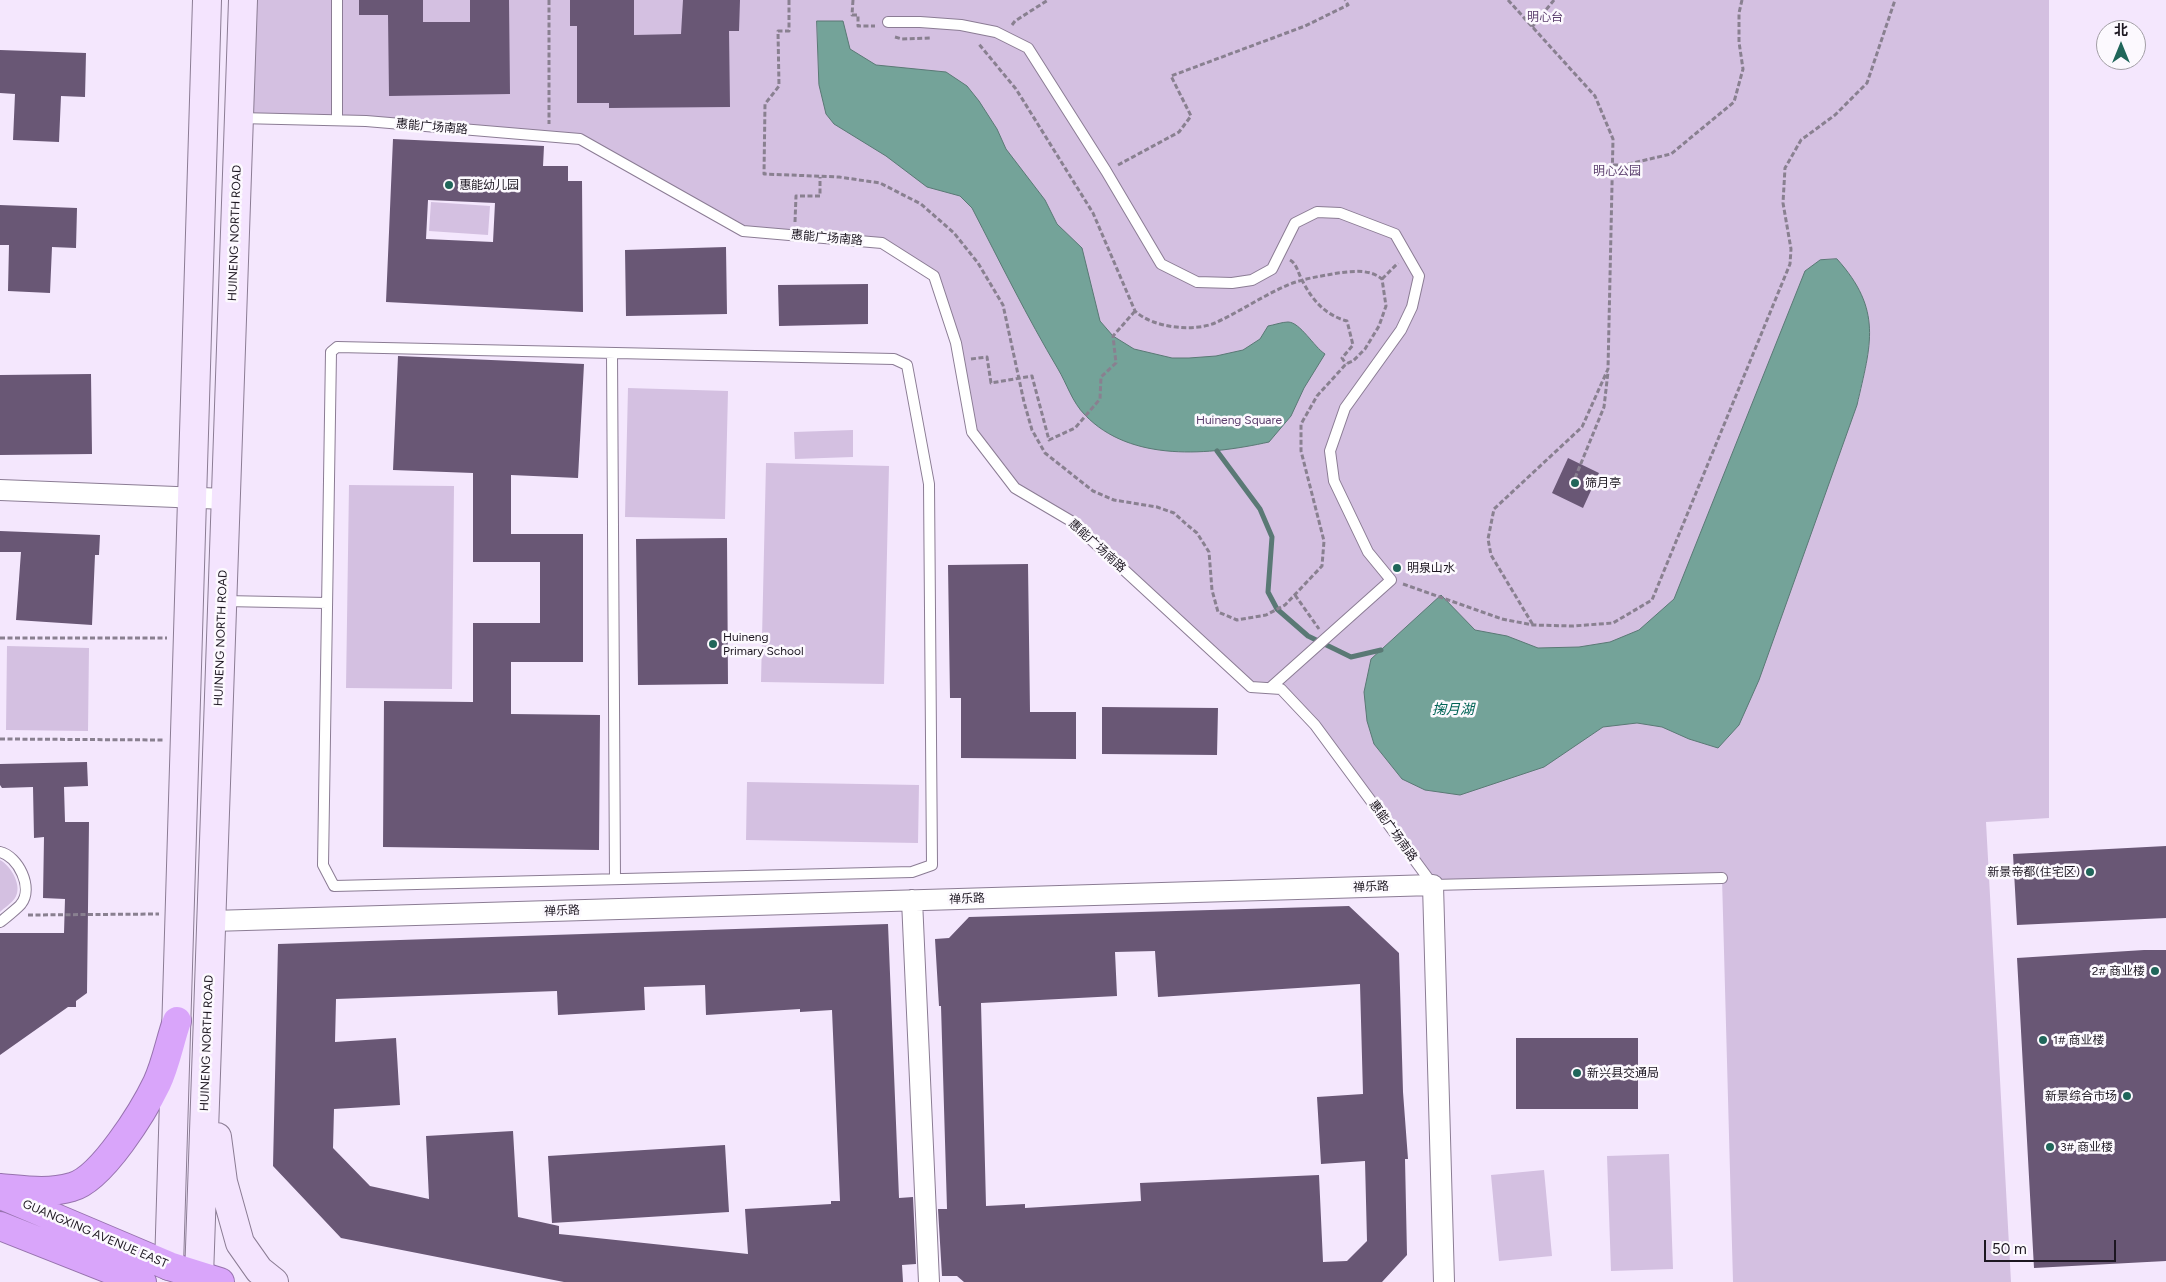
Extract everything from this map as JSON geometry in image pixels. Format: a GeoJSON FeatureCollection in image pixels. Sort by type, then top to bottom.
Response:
{"type":"FeatureCollection","features":[{"type":"Feature","properties":{"kind":"highway"},"geometry":{"type":"LineString","coordinates":[[0,1188],[43,1192],[74,1187],[100,1168],[129,1131],[158,1082],[177,1021]]}},
{"type":"Feature","properties":{"kind":"highway","name":"GUANGXING AVENUE EAST"},"geometry":{"type":"LineString","coordinates":[[0,1194],[169,1266],[209,1279]]}},
{"type":"Feature","properties":{"kind":"highway","name":"GUANGXING AVENUE EAST"},"geometry":{"type":"LineString","coordinates":[[0,1226],[142,1282]]}},
{"type":"Feature","properties":{"kind":"street"},"geometry":{"type":"LineString","coordinates":[[169,1266],[207,0]]}},
{"type":"Feature","properties":{"kind":"street","name":"HUINENG NORTH ROAD"},"geometry":{"type":"LineString","coordinates":[[209,1279],[207,1046],[243,0]]}},
{"type":"Feature","properties":{"kind":"street"},"geometry":{"type":"LineString","coordinates":[[0,490],[226,499]]}},
{"type":"Feature","properties":{"kind":"street"},"geometry":{"type":"LineString","coordinates":[[1433,885],[1444,1282]]}},
{"type":"Feature","properties":{"kind":"street","name":"禅乐路"},"geometry":{"type":"LineString","coordinates":[[212,921],[1433,885]]}},
{"type":"Feature","properties":{"kind":"street"},"geometry":{"type":"LineString","coordinates":[[912,900],[929,1282]]}},
{"type":"Feature","properties":{"kind":"street"},"geometry":{"type":"LineString","coordinates":[[207,1046],[223,1182],[240,1244],[259,1270],[274,1282]]}},
{"type":"Feature","properties":{"kind":"lane"},"geometry":{"type":"LineString","coordinates":[[337,0],[337,120]]}},
{"type":"Feature","properties":{"kind":"lane"},"geometry":{"type":"LineString","coordinates":[[883,24],[920,22],[961,25],[996,32],[1028,48],[1106,171],[1161,264],[1197,282],[1232,283],[1252,280],[1272,269],[1295,223],[1317,212],[1340,213],[1395,234],[1419,276],[1412,307],[1401,330],[1345,408],[1330,451],[1334,481],[1368,552],[1390,580],[1270,688]]}},
{"type":"Feature","properties":{"kind":"lane","name":"惠能广场南路"},"geometry":{"type":"LineString","coordinates":[[238,118],[337,120],[580,140],[743,232],[882,243],[934,276],[956,343],[972,432],[1015,488],[1070,521],[1251,687],[1281,689],[1315,724],[1433,885]]}},
{"type":"Feature","properties":{"kind":"lane"},"geometry":{"type":"LineString","coordinates":[[337,347],[612,353],[894,358],[907,365],[929,484],[932,865],[912,872],[334,886],[323,865],[331,352],[337,347]]}},
{"type":"Feature","properties":{"kind":"lane"},"geometry":{"type":"LineString","coordinates":[[612,353],[615,879]]}},
{"type":"Feature","properties":{"kind":"lane"},"geometry":{"type":"LineString","coordinates":[[223,600],[327,603]]}},
{"type":"Feature","properties":{"kind":"lane"},"geometry":{"type":"LineString","coordinates":[[0,852],[13,859],[26,883],[21,904],[0,922]]}},
{"type":"Feature","properties":{"kind":"lane","name":"禅乐路"},"geometry":{"type":"LineString","coordinates":[[1433,885],[1722,878]]}},
{"type":"Feature","properties":{"kind":"path"},"geometry":{"type":"LineString","coordinates":[[549,0],[549,137]]}},
{"type":"Feature","properties":{"kind":"path"},"geometry":{"type":"LineString","coordinates":[[789,0],[789,31],[778,31],[779,86],[765,104],[764,174],[839,177],[880,183],[921,204],[954,233],[978,263],[1003,305],[1032,430],[1045,453],[1094,491],[1114,500],[1157,507],[1174,514],[1197,533],[1209,552],[1212,590],[1218,612],[1237,620],[1266,616],[1285,605],[1322,566],[1324,541],[1300,451],[1301,424],[1317,396],[1346,364],[1353,361],[1365,349],[1385,314],[1386,306],[1382,278],[1376,273],[1350,271],[1319,276],[1302,281],[1253,302],[1214,324],[1180,328],[1143,318],[1136,311],[1094,213],[1016,89],[979,44],[973,40]]}},
{"type":"Feature","properties":{"kind":"path"},"geometry":{"type":"LineString","coordinates":[[852,0],[852,15],[858,15],[858,26],[883,24]]}},
{"type":"Feature","properties":{"kind":"path"},"geometry":{"type":"LineString","coordinates":[[1005,36],[1015,21],[1048,0]]}},
{"type":"Feature","properties":{"kind":"path"},"geometry":{"type":"LineString","coordinates":[[1106,171],[1179,132],[1191,116],[1171,76],[1305,26],[1348,5],[1345,0]]}},
{"type":"Feature","properties":{"kind":"path"},"geometry":{"type":"LineString","coordinates":[[1508,0],[1595,96],[1613,139],[1608,369],[1604,407],[1575,478]]}},
{"type":"Feature","properties":{"kind":"path"},"geometry":{"type":"LineString","coordinates":[[1532,27],[1554,0]]}},
{"type":"Feature","properties":{"kind":"path"},"geometry":{"type":"LineString","coordinates":[[1613,165],[1624,165],[1671,154],[1734,102],[1743,70],[1739,42],[1739,13],[1742,0]]}},
{"type":"Feature","properties":{"kind":"path"},"geometry":{"type":"LineString","coordinates":[[1390,580],[1502,619],[1533,625],[1573,626],[1613,623],[1652,600],[1790,264],[1791,249],[1782,203],[1785,168],[1801,140],[1835,115],[1867,83],[1895,0]]}},
{"type":"Feature","properties":{"kind":"path"},"geometry":{"type":"LineString","coordinates":[[890,35],[902,39],[940,38]]}},
{"type":"Feature","properties":{"kind":"path"},"geometry":{"type":"LineString","coordinates":[[795,236],[796,196],[820,196],[820,177]]}},
{"type":"Feature","properties":{"kind":"path"},"geometry":{"type":"LineString","coordinates":[[1280,254],[1294,262],[1302,281],[1320,307],[1339,319],[1347,321],[1353,345],[1342,358],[1346,364]]}},
{"type":"Feature","properties":{"kind":"path"},"geometry":{"type":"LineString","coordinates":[[1382,278],[1406,254]]}},
{"type":"Feature","properties":{"kind":"path"},"geometry":{"type":"LineString","coordinates":[[959,361],[987,357],[991,383],[1032,376],[1049,440],[1075,428],[1100,399],[1101,377],[1116,363],[1112,336],[1136,311]]}},
{"type":"Feature","properties":{"kind":"path"},"geometry":{"type":"LineString","coordinates":[[1533,625],[1491,556],[1488,539],[1494,509],[1582,427],[1608,369]]}},
{"type":"Feature","properties":{"kind":"path"},"geometry":{"type":"LineString","coordinates":[[1295,595],[1326,638]]}},
{"type":"Feature","properties":{"kind":"path"},"geometry":{"type":"LineString","coordinates":[[0,638],[188,638]]}},
{"type":"Feature","properties":{"kind":"path"},"geometry":{"type":"LineString","coordinates":[[0,739],[185,740]]}},
{"type":"Feature","properties":{"kind":"path"},"geometry":{"type":"LineString","coordinates":[[14,909],[21,915],[180,913]]}},
{"type":"Feature","properties":{"kind":"green space"},"geometry":{"type":"Polygon","coordinates":[[[243,0],[2049,0],[2049,818],[1986,822],[2011,1282],[1733,1282],[1722,878],[1433,885],[1282,689],[1251,687],[1071,521],[1015,488],[972,432],[956,343],[934,276],[882,243],[743,231],[580,139],[239,118],[243,0]]]}},
{"type":"Feature","properties":{"kind":"green space"},"geometry":{"type":"Polygon","coordinates":[[[431,202],[490,206],[488,235],[429,231],[431,202]]]}},
{"type":"Feature","properties":{"kind":"green space"},"geometry":{"type":"Polygon","coordinates":[[[628,388],[728,391],[725,519],[625,517],[628,388]]]}},
{"type":"Feature","properties":{"kind":"green space"},"geometry":{"type":"Polygon","coordinates":[[[853,430],[853,457],[795,459],[794,432],[853,430]]]}},
{"type":"Feature","properties":{"kind":"green space"},"geometry":{"type":"Polygon","coordinates":[[[766,463],[889,466],[884,684],[761,682],[766,463]]]}},
{"type":"Feature","properties":{"kind":"green space"},"geometry":{"type":"Polygon","coordinates":[[[349,485],[454,486],[452,689],[346,688],[349,485]]]}},
{"type":"Feature","properties":{"kind":"green space"},"geometry":{"type":"Polygon","coordinates":[[[7,646],[89,648],[88,731],[6,730],[7,646]]]}},
{"type":"Feature","properties":{"kind":"green space"},"geometry":{"type":"Polygon","coordinates":[[[747,782],[919,785],[918,843],[746,840],[747,782]]]}},
{"type":"Feature","properties":{"kind":"green space"},"geometry":{"type":"Polygon","coordinates":[[[0,860],[12,871],[18,888],[14,900],[0,912],[0,860]]]}},
{"type":"Feature","properties":{"kind":"green space"},"geometry":{"type":"Polygon","coordinates":[[[1669,1154],[1673,1269],[1611,1271],[1607,1156],[1669,1154]]]}},
{"type":"Feature","properties":{"kind":"green space"},"geometry":{"type":"Polygon","coordinates":[[[1544,1170],[1552,1256],[1499,1261],[1491,1175],[1544,1170]]]}},
{"type":"Feature","properties":{"kind":"water"},"geometry":{"type":"Polygon","coordinates":[[[817,21],[843,21],[850,49],[876,65],[946,72],[967,86],[997,129],[1006,149],[1045,200],[1057,224],[1082,248],[1100,321],[1113,336],[1134,349],[1172,358],[1189,358],[1216,356],[1243,350],[1260,339],[1268,326],[1283,322],[1293,323],[1302,330],[1325,354],[1304,388],[1291,416],[1269,442],[1246,447],[1197,452],[1148,448],[1125,441],[1104,430],[1085,415],[1073,399],[972,208],[960,196],[927,187],[886,156],[834,124],[826,114],[819,85],[817,21]]]}},
{"type":"Feature","properties":{"kind":"water","name":"掬月湖"},"geometry":{"type":"Polygon","coordinates":[[[1837,259],[1852,277],[1862,295],[1867,312],[1870,328],[1866,364],[1857,405],[1759,680],[1739,725],[1718,748],[1689,739],[1662,727],[1637,723],[1603,727],[1544,767],[1460,795],[1425,790],[1402,779],[1374,744],[1367,721],[1364,692],[1371,659],[1441,595],[1475,630],[1507,636],[1538,648],[1579,647],[1610,642],[1639,630],[1674,599],[1805,271],[1820,260],[1837,259]]]}},
{"type":"Feature","properties":{"kind":"building"},"geometry":{"type":"Polygon","coordinates":[[[359,0],[423,0],[423,22],[470,22],[470,0],[509,0],[510,94],[389,96],[388,15],[359,15],[359,0]]]}},
{"type":"Feature","properties":{"kind":"building"},"geometry":{"type":"Polygon","coordinates":[[[570,0],[634,0],[634,35],[681,34],[683,0],[740,0],[739,31],[729,31],[730,107],[609,108],[609,103],[577,103],[577,26],[570,26],[570,0]]]}},
{"type":"Feature","properties":{"kind":"building"},"geometry":{"type":"Polygon","coordinates":[[[0,50],[86,53],[85,97],[61,96],[59,142],[13,140],[15,94],[0,93],[0,50]]]}},
{"type":"Feature","properties":{"kind":"building"},"geometry":{"type":"Polygon","coordinates":[[[393,139],[544,146],[543,166],[568,166],[568,181],[582,181],[583,312],[386,302],[393,139]],[[428,200],[426,239],[493,242],[495,203],[428,200]]]}},
{"type":"Feature","properties":{"kind":"building"},"geometry":{"type":"Polygon","coordinates":[[[0,205],[77,208],[76,248],[52,247],[50,293],[8,291],[9,245],[0,245],[0,205]]]}},
{"type":"Feature","properties":{"kind":"building"},"geometry":{"type":"Polygon","coordinates":[[[726,247],[727,314],[626,316],[625,250],[726,247]]]}},
{"type":"Feature","properties":{"kind":"building"},"geometry":{"type":"Polygon","coordinates":[[[868,284],[868,324],[779,326],[778,285],[868,284]]]}},
{"type":"Feature","properties":{"kind":"building"},"geometry":{"type":"Polygon","coordinates":[[[398,356],[584,364],[578,478],[511,475],[511,534],[583,534],[583,662],[511,662],[511,714],[600,715],[599,850],[383,847],[384,701],[473,702],[473,623],[540,623],[540,562],[473,562],[473,473],[393,470],[398,356]]]}},
{"type":"Feature","properties":{"kind":"building"},"geometry":{"type":"Polygon","coordinates":[[[91,374],[92,454],[0,455],[0,375],[91,374]]]}},
{"type":"Feature","properties":{"kind":"building","name":"筛月亭"},"geometry":{"type":"Polygon","coordinates":[[[1568,458],[1599,473],[1583,508],[1552,493],[1568,458]]]}},
{"type":"Feature","properties":{"kind":"building"},"geometry":{"type":"Polygon","coordinates":[[[0,531],[100,535],[99,555],[95,555],[92,625],[16,620],[21,552],[0,552],[0,531]]]}},
{"type":"Feature","properties":{"kind":"building"},"geometry":{"type":"Polygon","coordinates":[[[727,538],[728,684],[638,685],[636,539],[727,538]]]}},
{"type":"Feature","properties":{"kind":"building"},"geometry":{"type":"Polygon","coordinates":[[[1028,564],[1030,712],[1076,712],[1076,759],[961,758],[961,698],[950,698],[948,565],[1028,564]]]}},
{"type":"Feature","properties":{"kind":"building"},"geometry":{"type":"Polygon","coordinates":[[[1102,707],[1218,708],[1217,755],[1102,754],[1102,707]]]}},
{"type":"Feature","properties":{"kind":"building"},"geometry":{"type":"Polygon","coordinates":[[[87,762],[88,786],[64,787],[65,822],[89,822],[87,993],[76,1001],[76,1007],[68,1007],[0,1055],[0,933],[64,933],[65,899],[43,898],[44,837],[34,838],[33,787],[2,788],[0,785],[0,764],[87,762]]]}},
{"type":"Feature","properties":{"kind":"building","name":"新景帝都(住宅区)"},"geometry":{"type":"Polygon","coordinates":[[[2166,846],[2166,918],[2017,925],[2013,854],[2166,846]]]}},
{"type":"Feature","properties":{"kind":"building"},"geometry":{"type":"Polygon","coordinates":[[[1349,906],[1399,953],[1403,1092],[1408,1159],[1405,1159],[1407,1255],[1382,1282],[964,1282],[957,1276],[942,1276],[938,1209],[947,1209],[941,1006],[939,1006],[935,939],[949,938],[969,917],[1349,906]],[[1155,951],[1115,952],[1117,996],[981,1003],[986,1206],[1025,1204],[1025,1208],[1141,1201],[1140,1183],[1319,1175],[1323,1262],[1347,1261],[1367,1241],[1365,1161],[1321,1164],[1317,1097],[1363,1094],[1360,984],[1158,997],[1155,951]]]}},
{"type":"Feature","properties":{"kind":"building"},"geometry":{"type":"Polygon","coordinates":[[[888,924],[899,1198],[913,1197],[916,1264],[902,1265],[903,1282],[564,1282],[341,1238],[273,1166],[278,944],[888,924]],[[705,985],[644,987],[645,1010],[558,1015],[557,991],[336,999],[335,1042],[396,1038],[400,1105],[334,1109],[333,1148],[370,1186],[429,1199],[426,1136],[513,1131],[518,1217],[559,1226],[559,1234],[748,1254],[745,1209],[831,1204],[831,1201],[840,1201],[832,1010],[800,1012],[800,1009],[706,1015],[705,985]]]}},
{"type":"Feature","properties":{"kind":"building"},"geometry":{"type":"Polygon","coordinates":[[[2166,950],[2166,1261],[2034,1268],[2017,958],[2166,950]]]}},
{"type":"Feature","properties":{"kind":"building","name":"新兴县交通局"},"geometry":{"type":"Polygon","coordinates":[[[1516,1038],[1638,1038],[1638,1109],[1516,1109],[1516,1038]]]}},
{"type":"Feature","properties":{"kind":"building"},"geometry":{"type":"Polygon","coordinates":[[[725,1145],[729,1212],[552,1223],[548,1156],[725,1145]]]}},
{"type":"Feature","properties":{"kind":"waterway"},"geometry":{"type":"LineString","coordinates":[[1217,451],[1260,509],[1272,537],[1268,592],[1277,609],[1308,636],[1351,657],[1381,650]]}},
{"type":"Feature","properties":{"kind":"place","name":"惠能幼儿园"},"geometry":{"type":"Point","coordinates":[449,185]}},
{"type":"Feature","properties":{"kind":"place","name":"筛月亭"},"geometry":{"type":"Point","coordinates":[1575,483]}},
{"type":"Feature","properties":{"kind":"place","name":"明泉山水"},"geometry":{"type":"Point","coordinates":[1397,568]}},
{"type":"Feature","properties":{"kind":"place","name":"Huineng Primary School"},"geometry":{"type":"Point","coordinates":[713,644]}},
{"type":"Feature","properties":{"kind":"place","name":"新景帝都(住宅区)"},"geometry":{"type":"Point","coordinates":[2090,872]}},
{"type":"Feature","properties":{"kind":"place","name":"2# 商业楼"},"geometry":{"type":"Point","coordinates":[2155,971]}},
{"type":"Feature","properties":{"kind":"place","name":"1# 商业楼"},"geometry":{"type":"Point","coordinates":[2043,1040]}},
{"type":"Feature","properties":{"kind":"place","name":"新兴县交通局"},"geometry":{"type":"Point","coordinates":[1577,1073]}},
{"type":"Feature","properties":{"kind":"place","name":"新景综合市场"},"geometry":{"type":"Point","coordinates":[2127,1096]}},
{"type":"Feature","properties":{"kind":"place","name":"3# 商业楼"},"geometry":{"type":"Point","coordinates":[2050,1147]}},
{"type":"Feature","properties":{"kind":"park label","name":"明心台"},"geometry":{"type":"Point","coordinates":[1545,17]}},
{"type":"Feature","properties":{"kind":"park label","name":"明心公园"},"geometry":{"type":"Point","coordinates":[1617,171]}},
{"type":"Feature","properties":{"kind":"park label","name":"Huineng Square"},"geometry":{"type":"Point","coordinates":[1239,420]}}]}
